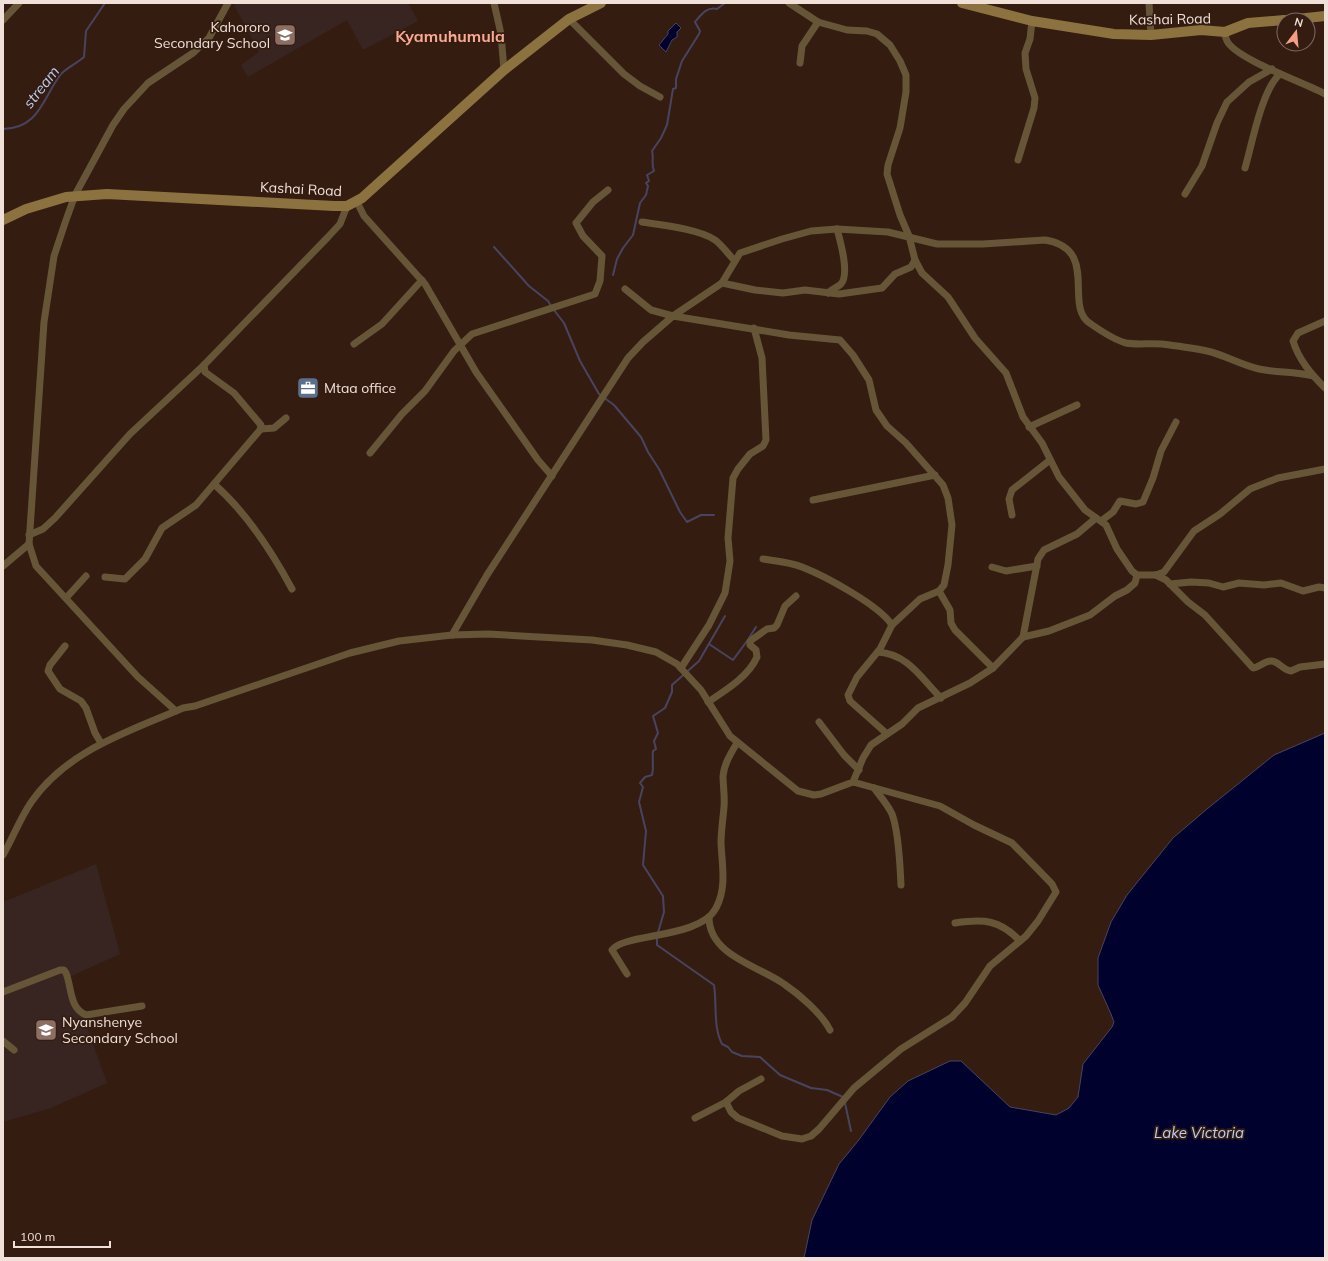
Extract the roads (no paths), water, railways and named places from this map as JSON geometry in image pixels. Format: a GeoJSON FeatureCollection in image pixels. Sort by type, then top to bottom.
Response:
{"type":"FeatureCollection","features":[{"type":"Feature","properties":{"kind":"street"},"geometry":{"type":"LineString","coordinates":[[3,20],[19,3]]}},
{"type":"Feature","properties":{"kind":"street"},"geometry":{"type":"LineString","coordinates":[[176,711],[138,677],[36,566],[29,544],[29,535],[44,322],[54,256],[75,195],[113,125],[124,108],[148,83],[193,53],[210,38],[228,3]]}},
{"type":"Feature","properties":{"kind":"street"},"geometry":{"type":"LineString","coordinates":[[494,3],[501,34],[504,70]]}},
{"type":"Feature","properties":{"kind":"street","name":"Kashai Road"},"geometry":{"type":"LineString","coordinates":[[3,220],[26,210],[75,195],[107,194],[347,206],[357,202],[504,70],[569,19],[601,3]]}},
{"type":"Feature","properties":{"kind":"street"},"geometry":{"type":"LineString","coordinates":[[789,3],[818,22],[847,30],[866,31],[877,34],[890,45],[904,69],[906,92],[887,174],[900,215],[909,236],[915,260],[922,273],[948,297],[975,338],[1006,373],[1029,427],[1042,443],[1059,477],[1079,504],[1109,528],[1117,549],[1132,571],[1137,575],[1156,575],[1164,572],[1170,567],[1182,546],[1194,531],[1220,514],[1250,489],[1278,478],[1325,469]]}},
{"type":"Feature","properties":{"kind":"street","name":"Kashai Road"},"geometry":{"type":"LineString","coordinates":[[962,3],[1032,21],[1087,30],[1151,35],[1201,30],[1225,32],[1248,24],[1276,21]]}},
{"type":"Feature","properties":{"kind":"street"},"geometry":{"type":"LineString","coordinates":[[1149,3],[1151,35]]}},
{"type":"Feature","properties":{"kind":"street"},"geometry":{"type":"LineString","coordinates":[[569,19],[624,74],[640,86],[660,97]]}},
{"type":"Feature","properties":{"kind":"street"},"geometry":{"type":"LineString","coordinates":[[1018,160],[1034,108],[1035,98],[1026,69],[1025,53],[1030,39],[1032,21]]}},
{"type":"Feature","properties":{"kind":"street"},"geometry":{"type":"LineString","coordinates":[[800,63],[802,46],[818,22]]}},
{"type":"Feature","properties":{"kind":"street"},"geometry":{"type":"LineString","coordinates":[[1225,32],[1227,41],[1240,53],[1280,74],[1325,94]]}},
{"type":"Feature","properties":{"kind":"street"},"geometry":{"type":"LineString","coordinates":[[1185,194],[1202,166],[1216,123],[1227,102],[1249,82],[1272,69]]}},
{"type":"Feature","properties":{"kind":"street"},"geometry":{"type":"LineString","coordinates":[[1246,168],[1266,98],[1273,80],[1280,74]]}},
{"type":"Feature","properties":{"kind":"street"},"geometry":{"type":"LineString","coordinates":[[370,453],[402,414],[425,391],[459,346],[472,334],[595,294],[600,282],[602,256],[583,236],[576,223],[593,202],[608,190]]}},
{"type":"Feature","properties":{"kind":"street"},"geometry":{"type":"LineString","coordinates":[[357,202],[364,216],[422,280],[438,305],[459,346],[476,372],[538,460],[552,476]]}},
{"type":"Feature","properties":{"kind":"street"},"geometry":{"type":"LineString","coordinates":[[29,535],[43,529],[55,518],[130,434],[204,364],[328,237],[340,224],[347,206]]}},
{"type":"Feature","properties":{"kind":"street"},"geometry":{"type":"LineString","coordinates":[[642,222],[669,226],[708,236],[720,244],[734,260]]}},
{"type":"Feature","properties":{"kind":"street"},"geometry":{"type":"LineString","coordinates":[[828,293],[840,285],[843,278],[843,256],[837,229]]}},
{"type":"Feature","properties":{"kind":"street"},"geometry":{"type":"LineString","coordinates":[[452,635],[486,575],[628,358],[643,342],[673,316],[722,283],[734,260],[740,253],[782,239],[811,231],[837,229],[888,232],[937,244],[989,244],[1045,240],[1053,241],[1069,250],[1074,257],[1077,265],[1083,316],[1089,323],[1114,338],[1129,343],[1162,344],[1208,351],[1260,370],[1286,374],[1300,372],[1313,376]]}},
{"type":"Feature","properties":{"kind":"street"},"geometry":{"type":"LineString","coordinates":[[722,283],[755,290],[783,293],[805,290],[839,294],[878,289],[895,274],[911,266],[915,260]]}},
{"type":"Feature","properties":{"kind":"street"},"geometry":{"type":"LineString","coordinates":[[354,344],[382,324],[422,280]]}},
{"type":"Feature","properties":{"kind":"street"},"geometry":{"type":"LineString","coordinates":[[625,289],[651,310],[673,316],[754,328],[789,335],[840,340],[853,355],[869,380],[876,410],[886,426],[906,443],[943,485],[946,492],[952,525],[944,585],[939,591],[920,599],[892,624],[878,652],[857,677],[848,695],[850,701],[886,733]]}},
{"type":"Feature","properties":{"kind":"street"},"geometry":{"type":"LineString","coordinates":[[1325,321],[1298,333],[1293,341],[1301,360],[1313,376],[1325,388]]}},
{"type":"Feature","properties":{"kind":"street"},"geometry":{"type":"LineString","coordinates":[[681,668],[709,625],[725,593],[729,572],[728,538],[733,478],[750,454],[763,446],[766,440],[762,358],[754,328]]}},
{"type":"Feature","properties":{"kind":"street"},"geometry":{"type":"LineString","coordinates":[[105,578],[122,580],[131,574],[145,559],[162,528],[196,506],[261,429],[262,425],[234,393],[205,372],[204,364]]}},
{"type":"Feature","properties":{"kind":"street"},"geometry":{"type":"LineString","coordinates":[[1029,427],[1077,405]]}},
{"type":"Feature","properties":{"kind":"street"},"geometry":{"type":"LineString","coordinates":[[261,429],[274,428],[286,418]]}},
{"type":"Feature","properties":{"kind":"street"},"geometry":{"type":"LineString","coordinates":[[1023,637],[1038,559],[1044,550],[1082,531],[1113,512],[1120,501],[1136,504],[1143,502],[1153,478],[1161,452],[1176,422]]}},
{"type":"Feature","properties":{"kind":"street"},"geometry":{"type":"LineString","coordinates":[[1012,515],[1008,499],[1012,490],[1050,460]]}},
{"type":"Feature","properties":{"kind":"street"},"geometry":{"type":"LineString","coordinates":[[813,500],[935,475]]}},
{"type":"Feature","properties":{"kind":"street"},"geometry":{"type":"LineString","coordinates":[[214,484],[243,512],[277,562],[292,588]]}},
{"type":"Feature","properties":{"kind":"street"},"geometry":{"type":"LineString","coordinates":[[3,566],[29,544]]}},
{"type":"Feature","properties":{"kind":"street"},"geometry":{"type":"LineString","coordinates":[[763,559],[792,564],[814,572],[875,608],[892,624]]}},
{"type":"Feature","properties":{"kind":"street"},"geometry":{"type":"LineString","coordinates":[[992,567],[1006,571],[1037,566]]}},
{"type":"Feature","properties":{"kind":"street"},"geometry":{"type":"LineString","coordinates":[[853,782],[866,752],[871,745],[886,733],[902,724],[918,708],[970,683],[993,668],[1023,637],[1049,630],[1090,615],[1114,596],[1127,590],[1135,583],[1137,575]]}},
{"type":"Feature","properties":{"kind":"street"},"geometry":{"type":"LineString","coordinates":[[1156,575],[1170,584],[1188,602],[1206,615],[1253,668],[1268,661],[1277,662],[1283,668],[1291,671],[1300,667],[1325,664]]}},
{"type":"Feature","properties":{"kind":"street"},"geometry":{"type":"LineString","coordinates":[[66,598],[86,576]]}},
{"type":"Feature","properties":{"kind":"street"},"geometry":{"type":"LineString","coordinates":[[1170,584],[1191,582],[1209,583],[1223,587],[1240,583],[1264,585],[1281,583],[1303,591],[1319,587],[1325,588]]}},
{"type":"Feature","properties":{"kind":"street"},"geometry":{"type":"LineString","coordinates":[[939,591],[950,610],[951,623],[955,630],[993,668]]}},
{"type":"Feature","properties":{"kind":"street"},"geometry":{"type":"LineString","coordinates":[[708,702],[738,680],[751,668],[757,657],[756,650],[750,645],[750,641],[767,629],[774,628],[777,625],[782,609],[796,596]]}},
{"type":"Feature","properties":{"kind":"street"},"geometry":{"type":"LineString","coordinates":[[3,855],[31,802],[45,784],[56,773],[101,743],[176,711],[365,648],[399,641],[452,635],[488,634],[592,640],[627,645],[656,652],[667,657],[681,668],[701,690],[721,724],[737,743],[798,792],[814,795],[820,794],[853,782],[940,806],[974,825],[1012,843],[1055,888],[1056,892],[1038,921],[1020,941],[990,966],[965,1003],[952,1017],[896,1053],[854,1088],[819,1129],[811,1136],[802,1139],[782,1136],[738,1118],[731,1112],[726,1102]]}},
{"type":"Feature","properties":{"kind":"street"},"geometry":{"type":"LineString","coordinates":[[65,646],[50,665],[48,671],[60,689],[81,701],[86,708],[95,733],[101,743]]}},
{"type":"Feature","properties":{"kind":"street"},"geometry":{"type":"LineString","coordinates":[[878,652],[895,654],[906,661],[941,698]]}},
{"type":"Feature","properties":{"kind":"street"},"geometry":{"type":"LineString","coordinates":[[819,722],[844,755],[859,770]]}},
{"type":"Feature","properties":{"kind":"street"},"geometry":{"type":"LineString","coordinates":[[627,974],[612,950],[618,944],[676,931],[709,918],[716,909],[723,884],[724,869],[721,839],[725,800],[723,775],[727,761],[737,743]]}},
{"type":"Feature","properties":{"kind":"street"},"geometry":{"type":"LineString","coordinates":[[874,788],[887,806],[893,818],[901,885]]}},
{"type":"Feature","properties":{"kind":"street"},"geometry":{"type":"LineString","coordinates":[[709,918],[714,934],[734,958],[786,985],[821,1016],[830,1030]]}},
{"type":"Feature","properties":{"kind":"street"},"geometry":{"type":"LineString","coordinates":[[954,922],[973,921],[1000,924],[1020,941]]}},
{"type":"Feature","properties":{"kind":"street"},"geometry":{"type":"LineString","coordinates":[[3,992],[60,970],[64,970],[74,1005],[78,1012],[86,1015],[142,1006]]}},
{"type":"Feature","properties":{"kind":"street"},"geometry":{"type":"LineString","coordinates":[[3,1041],[14,1050]]}},
{"type":"Feature","properties":{"kind":"street"},"geometry":{"type":"LineString","coordinates":[[696,1118],[726,1102],[739,1091],[761,1079]]}},
{"type":"Feature","properties":{"kind":"water"},"geometry":{"type":"Polygon","coordinates":[[[676,23],[681,28],[677,32],[677,37],[672,40],[666,52],[659,45],[668,34],[668,31],[676,23]]]}},
{"type":"Feature","properties":{"kind":"water","name":"Lake Victoria"},"geometry":{"type":"Polygon","coordinates":[[[1325,733],[1325,1258],[804,1258],[812,1220],[839,1164],[890,1097],[908,1081],[950,1061],[961,1061],[1010,1107],[1056,1115],[1069,1108],[1078,1097],[1083,1064],[1112,1027],[1114,1022],[1098,985],[1098,958],[1111,922],[1127,895],[1173,838],[1207,809],[1274,755],[1325,733]]]}},
{"type":"Feature","properties":{"kind":"waterway","name":"stream"},"geometry":{"type":"LineString","coordinates":[[3,129],[15,127],[25,123],[33,117],[39,110],[61,74],[84,57],[86,31],[105,3]]}},
{"type":"Feature","properties":{"kind":"waterway"},"geometry":{"type":"LineString","coordinates":[[613,275],[617,259],[633,235],[640,203],[646,195],[648,186],[646,183],[649,181],[647,175],[654,171],[652,151],[661,138],[667,125],[673,89],[676,88],[676,79],[682,61],[700,31],[695,22],[707,10],[713,8],[717,9],[725,3]]}},
{"type":"Feature","properties":{"kind":"waterway"},"geometry":{"type":"LineString","coordinates":[[494,247],[529,286],[548,301],[551,306]]}},
{"type":"Feature","properties":{"kind":"waterway"},"geometry":{"type":"LineString","coordinates":[[554,310],[564,323],[580,361],[599,394],[614,405],[641,437],[648,452],[659,469],[680,512],[687,522],[701,515],[714,515]]}},
{"type":"Feature","properties":{"kind":"waterway"},"geometry":{"type":"LineString","coordinates":[[725,616],[699,661],[672,685],[672,692],[665,708],[653,716],[658,733],[654,741],[656,749],[653,751],[653,772],[652,775],[645,777],[640,783],[643,787],[639,802],[646,831],[643,865],[663,896],[664,912],[657,936],[657,945],[714,985],[716,1023],[722,1044],[728,1047],[732,1052],[742,1056],[760,1057],[780,1075],[811,1088],[827,1090],[843,1097]]}},
{"type":"Feature","properties":{"kind":"waterway"},"geometry":{"type":"LineString","coordinates":[[749,638],[756,627]]}},
{"type":"Feature","properties":{"kind":"waterway"},"geometry":{"type":"LineString","coordinates":[[709,644],[733,660],[747,641]]}},
{"type":"Feature","properties":{"kind":"waterway"},"geometry":{"type":"LineString","coordinates":[[845,1103],[851,1131]]}},
{"type":"Feature","properties":{"kind":"place","name":"Kahororo Secondary School"},"geometry":{"type":"Point","coordinates":[285,35]}},
{"type":"Feature","properties":{"kind":"place","name":"Mtaa office"},"geometry":{"type":"Point","coordinates":[308,388]}},
{"type":"Feature","properties":{"kind":"place","name":"Nyanshenye Secondary School"},"geometry":{"type":"Point","coordinates":[46,1030]}},
{"type":"Feature","properties":{"kind":"district","name":"Kyamuhumula"},"geometry":{"type":"Point","coordinates":[450,36]}}]}
